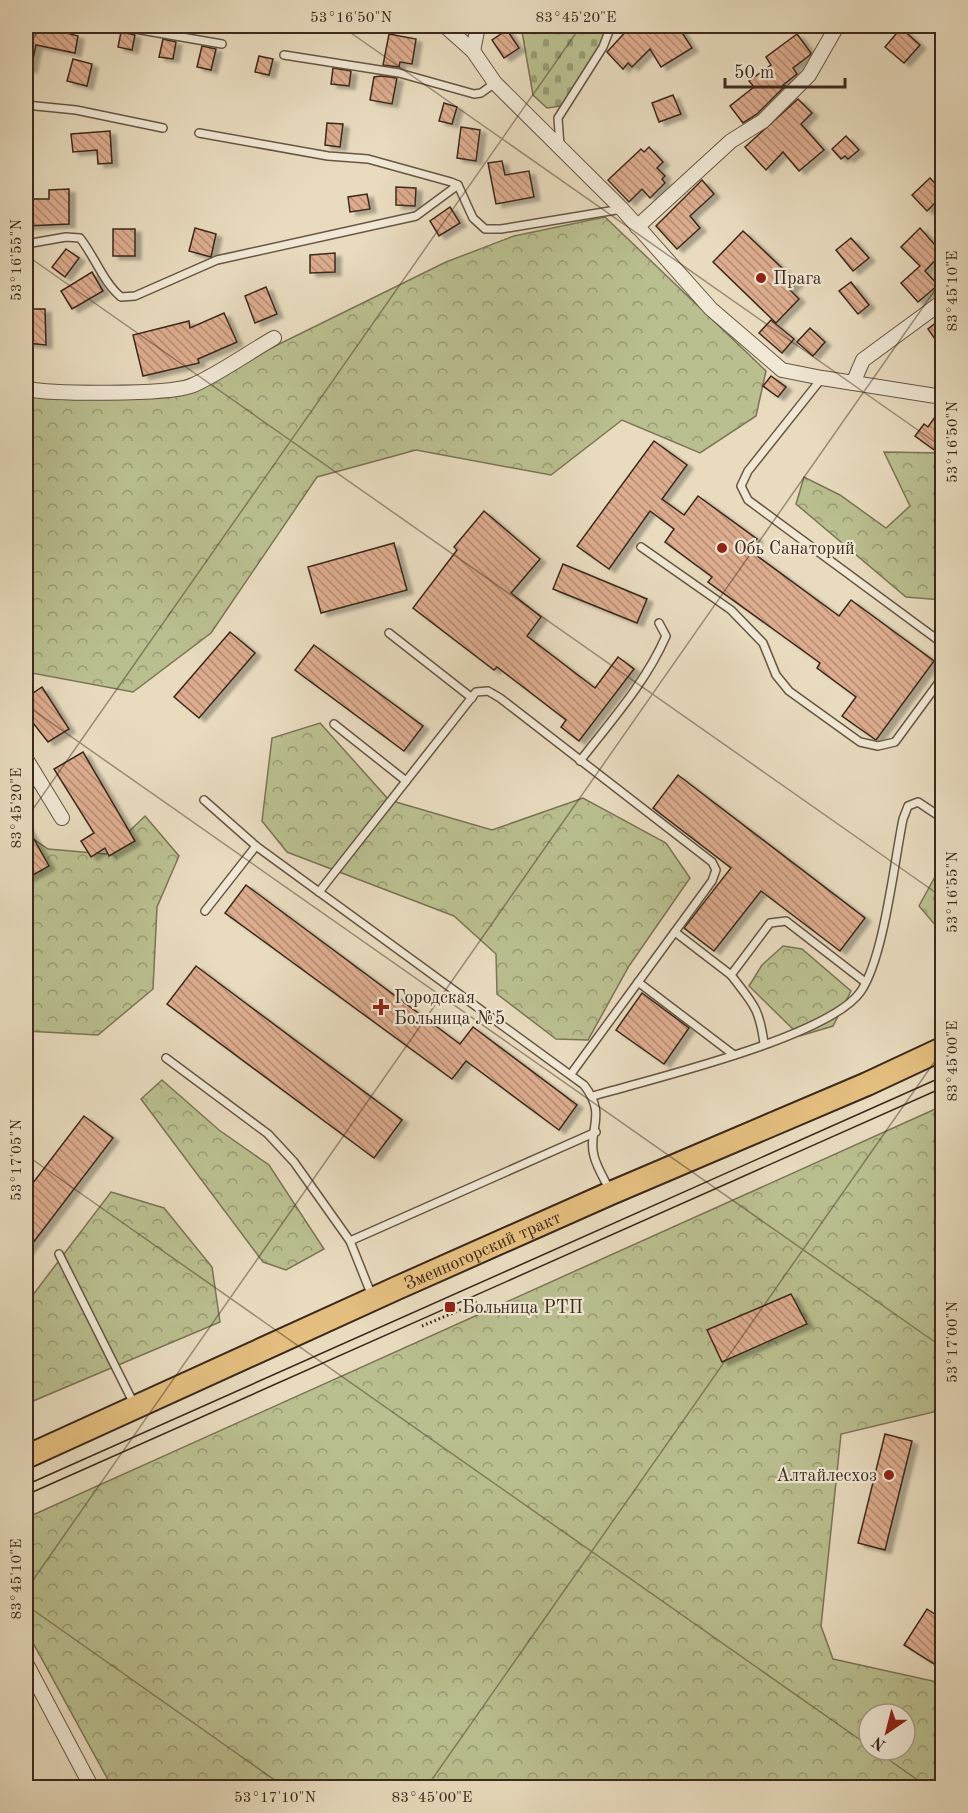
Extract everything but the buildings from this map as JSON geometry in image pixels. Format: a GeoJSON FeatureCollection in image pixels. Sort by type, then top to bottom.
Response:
{"type":"FeatureCollection","features":[{"type":"Feature","properties":{"kind":"highway","name":"Змеиногорский тракт"},"geometry":{"type":"LineString","coordinates":[[26,1457],[373,1299],[611,1193],[857,1089],[942,1049]]}},
{"type":"Feature","properties":{"kind":"street"},"geometry":{"type":"LineString","coordinates":[[445,26],[473,51],[495,83],[622,208],[711,309],[782,369],[822,378],[942,397]]}},
{"type":"Feature","properties":{"kind":"street"},"geometry":{"type":"LineString","coordinates":[[473,51],[478,26]]}},
{"type":"Feature","properties":{"kind":"street"},"geometry":{"type":"LineString","coordinates":[[637,227],[731,141],[763,121],[809,75],[837,26]]}},
{"type":"Feature","properties":{"kind":"street"},"geometry":{"type":"LineString","coordinates":[[853,383],[863,360],[942,302]]}},
{"type":"Feature","properties":{"kind":"street"},"geometry":{"type":"LineString","coordinates":[[26,389],[45,393],[166,390],[190,386],[274,338]]}},
{"type":"Feature","properties":{"kind":"street"},"geometry":{"type":"LineString","coordinates":[[26,759],[62,818]]}},
{"type":"Feature","properties":{"kind":"street"},"geometry":{"type":"LineString","coordinates":[[26,1664],[92,1788]]}},
{"type":"Feature","properties":{"kind":"lane"},"geometry":{"type":"LineString","coordinates":[[118,26],[222,44]]}},
{"type":"Feature","properties":{"kind":"lane"},"geometry":{"type":"LineString","coordinates":[[561,149],[558,118],[603,47],[611,26]]}},
{"type":"Feature","properties":{"kind":"lane"},"geometry":{"type":"LineString","coordinates":[[284,55],[399,74],[474,94],[481,93],[495,83]]}},
{"type":"Feature","properties":{"kind":"lane"},"geometry":{"type":"LineString","coordinates":[[26,105],[76,110],[163,128]]}},
{"type":"Feature","properties":{"kind":"lane"},"geometry":{"type":"LineString","coordinates":[[199,133],[328,156],[368,159],[458,185]]}},
{"type":"Feature","properties":{"kind":"lane"},"geometry":{"type":"LineString","coordinates":[[458,185],[472,218],[485,229],[501,229],[622,208]]}},
{"type":"Feature","properties":{"kind":"lane"},"geometry":{"type":"LineString","coordinates":[[26,244],[66,237],[80,238],[95,258],[109,287],[121,297],[135,296],[217,260],[416,216],[458,185]]}},
{"type":"Feature","properties":{"kind":"lane"},"geometry":{"type":"LineString","coordinates":[[822,378],[755,462],[741,486],[748,500],[942,643]]}},
{"type":"Feature","properties":{"kind":"lane"},"geometry":{"type":"LineString","coordinates":[[641,547],[731,610],[763,643],[776,675],[789,691],[860,742],[878,746],[895,742],[942,678]]}},
{"type":"Feature","properties":{"kind":"lane"},"geometry":{"type":"LineString","coordinates":[[580,761],[642,681],[659,652],[666,636],[659,623]]}},
{"type":"Feature","properties":{"kind":"lane"},"geometry":{"type":"LineString","coordinates":[[389,633],[472,698]]}},
{"type":"Feature","properties":{"kind":"lane"},"geometry":{"type":"LineString","coordinates":[[319,892],[476,692],[488,691],[500,698],[712,862],[716,870],[712,881],[571,1074]]}},
{"type":"Feature","properties":{"kind":"lane"},"geometry":{"type":"LineString","coordinates":[[334,724],[406,781]]}},
{"type":"Feature","properties":{"kind":"lane"},"geometry":{"type":"LineString","coordinates":[[204,801],[256,846],[571,1074],[593,1096],[597,1115],[594,1155],[611,1193]]}},
{"type":"Feature","properties":{"kind":"lane"},"geometry":{"type":"LineString","coordinates":[[593,1096],[734,1055],[791,1035],[852,1003],[874,964],[903,819],[908,806],[918,802],[942,818]]}},
{"type":"Feature","properties":{"kind":"lane"},"geometry":{"type":"LineString","coordinates":[[205,911],[256,846]]}},
{"type":"Feature","properties":{"kind":"lane"},"geometry":{"type":"LineString","coordinates":[[731,975],[770,923],[778,920],[786,921],[865,982]]}},
{"type":"Feature","properties":{"kind":"lane"},"geometry":{"type":"LineString","coordinates":[[675,932],[731,975],[756,1008],[761,1020],[764,1043]]}},
{"type":"Feature","properties":{"kind":"lane"},"geometry":{"type":"LineString","coordinates":[[638,982],[734,1055]]}},
{"type":"Feature","properties":{"kind":"lane"},"geometry":{"type":"LineString","coordinates":[[166,1058],[268,1134],[294,1162],[350,1241],[373,1299]]}},
{"type":"Feature","properties":{"kind":"lane"},"geometry":{"type":"LineString","coordinates":[[350,1241],[596,1132]]}},
{"type":"Feature","properties":{"kind":"lane"},"geometry":{"type":"LineString","coordinates":[[59,1254],[135,1406]]}},
{"type":"Feature","properties":{"kind":"path"},"geometry":{"type":"LineString","coordinates":[[422,1326],[479,1302]]}},
{"type":"Feature","properties":{"kind":"green space"},"geometry":{"type":"Polygon","coordinates":[[[521,26],[607,26],[600,45],[561,106],[547,108],[533,95],[521,26]]]}},
{"type":"Feature","properties":{"kind":"green space"},"geometry":{"type":"Polygon","coordinates":[[[605,217],[766,371],[756,416],[700,453],[622,420],[551,475],[416,450],[317,477],[211,633],[133,692],[26,672],[26,388],[166,387],[261,353],[446,262],[514,236],[605,217]]]}},
{"type":"Feature","properties":{"kind":"green space"},"geometry":{"type":"Polygon","coordinates":[[[884,452],[942,453],[942,600],[906,597],[796,504],[804,477],[840,495],[886,528],[910,506],[884,452]]]}},
{"type":"Feature","properties":{"kind":"green space"},"geometry":{"type":"Polygon","coordinates":[[[320,723],[389,800],[492,830],[583,798],[666,843],[690,878],[629,966],[588,1040],[556,1039],[497,994],[496,954],[454,916],[287,852],[262,821],[272,738],[320,723]]]}},
{"type":"Feature","properties":{"kind":"green space"},"geometry":{"type":"Polygon","coordinates":[[[145,816],[179,856],[157,907],[153,989],[98,1035],[26,1031],[26,834],[48,849],[106,854],[145,816]]]}},
{"type":"Feature","properties":{"kind":"green space"},"geometry":{"type":"Polygon","coordinates":[[[942,864],[942,933],[919,906],[942,864]]]}},
{"type":"Feature","properties":{"kind":"green space"},"geometry":{"type":"Polygon","coordinates":[[[783,946],[802,949],[851,991],[833,1026],[800,1036],[749,986],[762,965],[783,946]]]}},
{"type":"Feature","properties":{"kind":"green space"},"geometry":{"type":"Polygon","coordinates":[[[162,1080],[219,1130],[269,1165],[324,1249],[286,1270],[263,1262],[141,1099],[162,1080]]]}},
{"type":"Feature","properties":{"kind":"green space"},"geometry":{"type":"Polygon","coordinates":[[[942,1106],[942,1410],[841,1434],[821,1626],[833,1659],[942,1683],[942,1787],[112,1787],[26,1630],[26,1518],[942,1106]]]}},
{"type":"Feature","properties":{"kind":"green space"},"geometry":{"type":"Polygon","coordinates":[[[111,1192],[164,1208],[212,1267],[220,1322],[26,1404],[26,1304],[111,1192]]]}},
{"type":"Feature","properties":{"kind":"tram line"},"geometry":{"type":"LineString","coordinates":[[26,1485],[942,1077]]}},
{"type":"Feature","properties":{"kind":"tram line"},"geometry":{"type":"LineString","coordinates":[[26,1495],[942,1088]]}},
{"type":"Feature","properties":{"kind":"place","name":"Прага"},"geometry":{"type":"Point","coordinates":[761,278]}},
{"type":"Feature","properties":{"kind":"place","name":"Обь Санаторий"},"geometry":{"type":"Point","coordinates":[722,548]}},
{"type":"Feature","properties":{"kind":"place","name":"Городская Больница №5"},"geometry":{"type":"Point","coordinates":[381,1007]}},
{"type":"Feature","properties":{"kind":"place","name":"Больница РТП"},"geometry":{"type":"Point","coordinates":[450,1307]}},
{"type":"Feature","properties":{"kind":"place","name":"Алтайлесхоз"},"geometry":{"type":"Point","coordinates":[889,1475]}}]}
